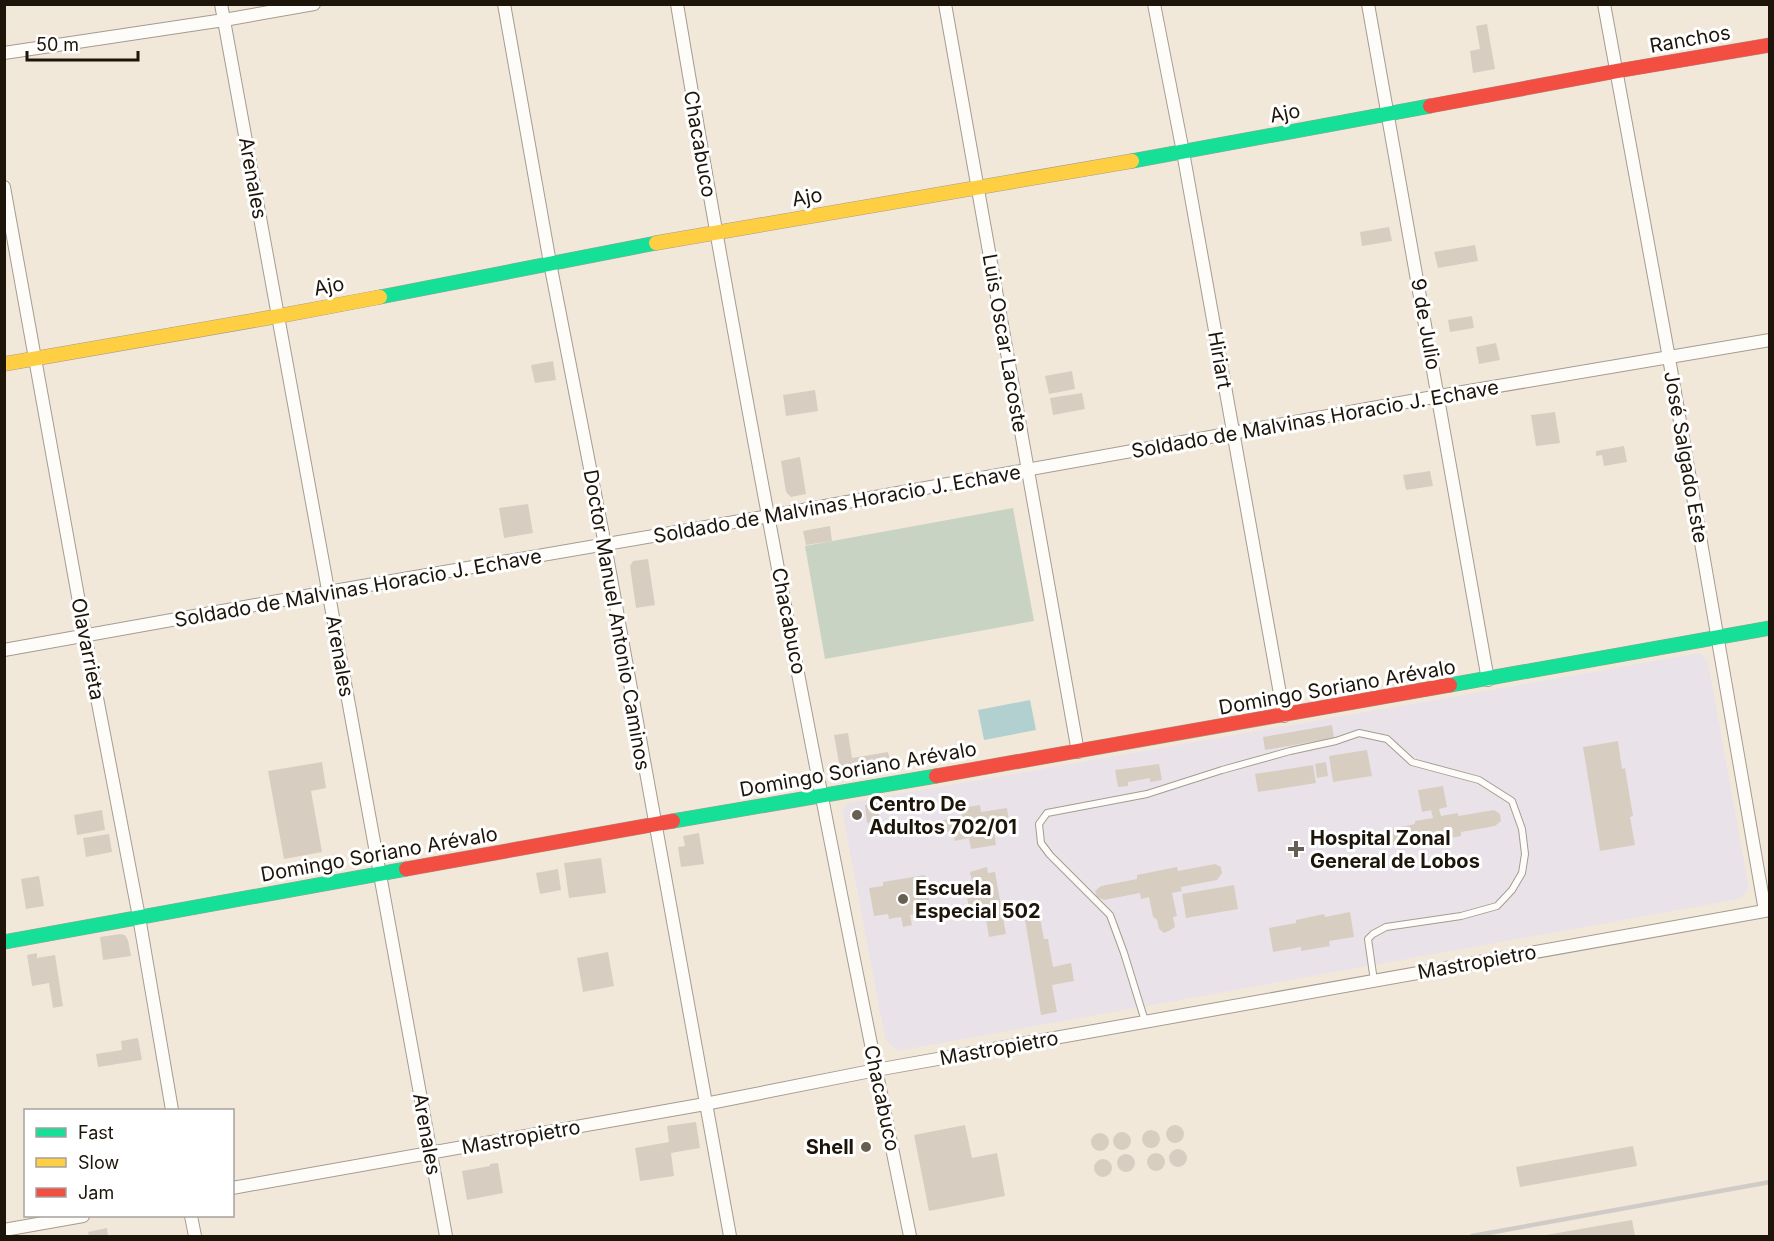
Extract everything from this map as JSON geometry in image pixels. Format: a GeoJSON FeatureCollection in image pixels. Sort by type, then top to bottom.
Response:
{"type":"FeatureCollection","features":[{"type":"Feature","properties":{"kind":"street","name":"Arenales"},"geometry":{"type":"LineString","coordinates":[[221,4],[446,1236]]}},
{"type":"Feature","properties":{"kind":"street"},"geometry":{"type":"LineString","coordinates":[[4,53],[315,4]]}},
{"type":"Feature","properties":{"kind":"street","name":"Doctor Manuel Antonio Caminos"},"geometry":{"type":"LineString","coordinates":[[504,4],[730,1236]]}},
{"type":"Feature","properties":{"kind":"street","name":"Chacabuco"},"geometry":{"type":"LineString","coordinates":[[677,4],[715,232],[822,794],[910,1236]]}},
{"type":"Feature","properties":{"kind":"street","name":"Luis Oscar Lacoste"},"geometry":{"type":"LineString","coordinates":[[945,4],[1078,752]]}},
{"type":"Feature","properties":{"kind":"street","name":"Hiriart"},"geometry":{"type":"LineString","coordinates":[[1154,4],[1183,152],[1284,716]]}},
{"type":"Feature","properties":{"kind":"street","name":"9 de Julio"},"geometry":{"type":"LineString","coordinates":[[1368,4],[1488,680]]}},
{"type":"Feature","properties":{"kind":"street","name":"José Salgado Este"},"geometry":{"type":"LineString","coordinates":[[1604,4],[1767,910]]}},
{"type":"Feature","properties":{"kind":"street","name":"Ranchos"},"geometry":{"type":"LineString","coordinates":[[1617,71],[1770,45]]}},
{"type":"Feature","properties":{"kind":"street","name":"Ajo"},"geometry":{"type":"LineString","coordinates":[[4,364],[279,316],[715,232],[1183,152],[1617,71]]}},
{"type":"Feature","properties":{"kind":"street","name":"Olavarrieta"},"geometry":{"type":"LineString","coordinates":[[4,187],[140,917],[172,1109]]}},
{"type":"Feature","properties":{"kind":"street","name":"Soldado de Malvinas Horacio J. Echave"},"geometry":{"type":"LineString","coordinates":[[4,650],[1027,471],[1233,432],[1770,340]]}},
{"type":"Feature","properties":{"kind":"street","name":"Domingo Soriano Arévalo"},"geometry":{"type":"LineString","coordinates":[[4,942],[822,794],[1284,716],[1770,628]]}},
{"type":"Feature","properties":{"kind":"street","name":"Mastropietro"},"geometry":{"type":"LineString","coordinates":[[234,1188],[1767,910]]}},
{"type":"Feature","properties":{"kind":"street"},"geometry":{"type":"LineString","coordinates":[[4,1230],[72,1217]]}},
{"type":"Feature","properties":{"kind":"street"},"geometry":{"type":"LineString","coordinates":[[191,1217],[195,1236]]}},
{"type":"Feature","properties":{"kind":"lane"},"geometry":{"type":"LineString","coordinates":[[1145,1022],[1110,915],[1041,843],[1039,824],[1047,813],[1147,794],[1222,770],[1359,733],[1387,739],[1412,762],[1479,780],[1512,801],[1522,829],[1525,854],[1522,873],[1512,891],[1497,906],[1461,916],[1386,927],[1368,939],[1374,981]]}},
{"type":"Feature","properties":{"kind":"shaded area","name":"Hospital Zonal General de Lobos"},"geometry":{"type":"Polygon","coordinates":[[[1700,653],[1708,661],[1749,888],[1740,899],[897,1051],[885,1039],[842,810],[848,803],[1700,653]]]}},
{"type":"Feature","properties":{"kind":"green space"},"geometry":{"type":"Polygon","coordinates":[[[1013,508],[1034,621],[825,659],[805,546],[1013,508]]]}},
{"type":"Feature","properties":{"kind":"water"},"geometry":{"type":"Polygon","coordinates":[[[1030,700],[1036,730],[984,740],[978,710],[1030,700]]]}},
{"type":"Feature","properties":{"kind":"building"},"geometry":{"type":"Polygon","coordinates":[[[1487,24],[1495,69],[1473,73],[1470,51],[1480,49],[1476,26],[1487,24]]]}},
{"type":"Feature","properties":{"kind":"building"},"geometry":{"type":"Polygon","coordinates":[[[1389,227],[1392,241],[1362,246],[1360,232],[1389,227]]]}},
{"type":"Feature","properties":{"kind":"building"},"geometry":{"type":"Polygon","coordinates":[[[1475,245],[1478,261],[1438,268],[1434,252],[1475,245]]]}},
{"type":"Feature","properties":{"kind":"building"},"geometry":{"type":"Polygon","coordinates":[[[1472,316],[1474,328],[1450,332],[1448,320],[1472,316]]]}},
{"type":"Feature","properties":{"kind":"building"},"geometry":{"type":"Polygon","coordinates":[[[1496,343],[1500,360],[1479,364],[1476,347],[1496,343]]]}},
{"type":"Feature","properties":{"kind":"building"},"geometry":{"type":"Polygon","coordinates":[[[553,361],[556,380],[535,383],[531,365],[553,361]]]}},
{"type":"Feature","properties":{"kind":"building"},"geometry":{"type":"Polygon","coordinates":[[[1072,371],[1075,389],[1049,394],[1045,376],[1072,371]]]}},
{"type":"Feature","properties":{"kind":"building"},"geometry":{"type":"Polygon","coordinates":[[[815,390],[818,411],[786,416],[783,395],[815,390]]]}},
{"type":"Feature","properties":{"kind":"building"},"geometry":{"type":"Polygon","coordinates":[[[1082,393],[1085,409],[1053,415],[1050,398],[1082,393]]]}},
{"type":"Feature","properties":{"kind":"building"},"geometry":{"type":"Polygon","coordinates":[[[1555,412],[1560,443],[1536,446],[1531,415],[1555,412]]]}},
{"type":"Feature","properties":{"kind":"building"},"geometry":{"type":"Polygon","coordinates":[[[1624,446],[1627,462],[1604,466],[1602,455],[1596,456],[1596,451],[1624,446]]]}},
{"type":"Feature","properties":{"kind":"building"},"geometry":{"type":"Polygon","coordinates":[[[800,457],[806,494],[791,497],[786,492],[781,461],[800,457]]]}},
{"type":"Feature","properties":{"kind":"building"},"geometry":{"type":"Polygon","coordinates":[[[1430,471],[1433,486],[1406,490],[1403,475],[1430,471]]]}},
{"type":"Feature","properties":{"kind":"building"},"geometry":{"type":"Polygon","coordinates":[[[528,504],[533,533],[504,538],[499,508],[528,504]]]}},
{"type":"Feature","properties":{"kind":"building"},"geometry":{"type":"Polygon","coordinates":[[[830,526],[832,541],[806,545],[803,531],[830,526]]]}},
{"type":"Feature","properties":{"kind":"building"},"geometry":{"type":"Polygon","coordinates":[[[648,559],[655,605],[636,608],[630,566],[633,561],[648,559]]]}},
{"type":"Feature","properties":{"kind":"building"},"geometry":{"type":"Polygon","coordinates":[[[1332,725],[1334,738],[1265,750],[1263,737],[1332,725]]]}},
{"type":"Feature","properties":{"kind":"building"},"geometry":{"type":"Polygon","coordinates":[[[848,733],[852,758],[888,752],[891,764],[847,772],[839,763],[834,735],[848,733]]]}},
{"type":"Feature","properties":{"kind":"building"},"geometry":{"type":"Polygon","coordinates":[[[1618,741],[1633,816],[1630,817],[1635,845],[1600,851],[1583,747],[1618,741]]]}},
{"type":"Feature","properties":{"kind":"building"},"geometry":{"type":"Polygon","coordinates":[[[1367,750],[1372,776],[1333,782],[1329,756],[1367,750]]]}},
{"type":"Feature","properties":{"kind":"building"},"geometry":{"type":"Polygon","coordinates":[[[322,762],[326,788],[311,791],[322,852],[284,859],[268,771],[322,762]]]}},
{"type":"Feature","properties":{"kind":"building"},"geometry":{"type":"Polygon","coordinates":[[[1326,762],[1328,776],[1317,778],[1315,764],[1326,762]]]}},
{"type":"Feature","properties":{"kind":"building"},"geometry":{"type":"Polygon","coordinates":[[[1159,764],[1162,780],[1150,782],[1150,778],[1128,782],[1128,786],[1118,787],[1115,770],[1159,764]]]}},
{"type":"Feature","properties":{"kind":"building"},"geometry":{"type":"Polygon","coordinates":[[[1313,765],[1316,783],[1258,792],[1255,774],[1313,765]]]}},
{"type":"Feature","properties":{"kind":"building"},"geometry":{"type":"Polygon","coordinates":[[[1443,786],[1447,807],[1439,809],[1441,816],[1458,813],[1458,816],[1494,810],[1500,814],[1501,821],[1495,826],[1461,832],[1461,836],[1419,844],[1418,840],[1384,847],[1382,831],[1433,818],[1431,810],[1422,812],[1418,790],[1443,786]]]}},
{"type":"Feature","properties":{"kind":"building"},"geometry":{"type":"Polygon","coordinates":[[[877,803],[880,821],[867,823],[865,805],[877,803]]]}},
{"type":"Feature","properties":{"kind":"building"},"geometry":{"type":"Polygon","coordinates":[[[980,805],[981,812],[1007,808],[1009,822],[993,825],[996,845],[971,849],[969,838],[955,841],[953,831],[938,833],[936,821],[962,817],[961,808],[980,805]]]}},
{"type":"Feature","properties":{"kind":"building"},"geometry":{"type":"Polygon","coordinates":[[[102,810],[105,830],[77,835],[74,815],[102,810]]]}},
{"type":"Feature","properties":{"kind":"building"},"geometry":{"type":"Polygon","coordinates":[[[699,833],[704,864],[681,867],[678,847],[685,846],[683,836],[699,833]]]}},
{"type":"Feature","properties":{"kind":"building"},"geometry":{"type":"Polygon","coordinates":[[[109,834],[112,852],[86,857],[83,838],[109,834]]]}},
{"type":"Feature","properties":{"kind":"building"},"geometry":{"type":"Polygon","coordinates":[[[601,858],[606,893],[569,898],[564,863],[601,858]]]}},
{"type":"Feature","properties":{"kind":"building"},"geometry":{"type":"Polygon","coordinates":[[[1215,864],[1221,867],[1222,873],[1217,880],[1181,887],[1182,891],[1172,893],[1177,916],[1173,917],[1175,927],[1164,933],[1159,929],[1157,920],[1153,917],[1149,897],[1141,899],[1140,893],[1104,900],[1097,897],[1095,891],[1101,886],[1137,879],[1137,875],[1177,867],[1178,871],[1215,864]]]}},
{"type":"Feature","properties":{"kind":"building"},"geometry":{"type":"Polygon","coordinates":[[[987,867],[988,873],[995,872],[1006,934],[989,937],[986,919],[983,917],[971,919],[966,891],[974,890],[970,872],[987,867]]]}},
{"type":"Feature","properties":{"kind":"building"},"geometry":{"type":"Polygon","coordinates":[[[558,869],[561,890],[540,894],[536,873],[558,869]]]}},
{"type":"Feature","properties":{"kind":"building"},"geometry":{"type":"Polygon","coordinates":[[[925,875],[931,912],[910,915],[912,925],[903,927],[901,917],[889,919],[888,914],[874,916],[869,888],[883,886],[883,882],[925,875]]]}},
{"type":"Feature","properties":{"kind":"building"},"geometry":{"type":"Polygon","coordinates":[[[39,876],[44,906],[26,909],[21,879],[39,876]]]}},
{"type":"Feature","properties":{"kind":"building"},"geometry":{"type":"Polygon","coordinates":[[[1234,885],[1238,909],[1186,918],[1182,894],[1234,885]]]}},
{"type":"Feature","properties":{"kind":"building"},"geometry":{"type":"Polygon","coordinates":[[[1350,912],[1354,937],[1329,941],[1330,946],[1301,951],[1301,947],[1273,952],[1269,928],[1296,923],[1296,920],[1324,914],[1325,917],[1350,912]]]}},
{"type":"Feature","properties":{"kind":"building"},"geometry":{"type":"Polygon","coordinates":[[[1040,918],[1044,939],[1048,939],[1053,967],[1071,963],[1074,981],[1052,985],[1057,1012],[1041,1015],[1025,920],[1040,918]]]}},
{"type":"Feature","properties":{"kind":"building"},"geometry":{"type":"Polygon","coordinates":[[[125,935],[128,940],[131,956],[103,960],[100,937],[125,935]]]}},
{"type":"Feature","properties":{"kind":"building"},"geometry":{"type":"Polygon","coordinates":[[[608,952],[614,986],[583,992],[577,958],[608,952]]]}},
{"type":"Feature","properties":{"kind":"building"},"geometry":{"type":"Polygon","coordinates":[[[37,953],[37,958],[55,955],[63,1006],[53,1008],[49,983],[32,986],[27,955],[37,953]]]}},
{"type":"Feature","properties":{"kind":"building"},"geometry":{"type":"Polygon","coordinates":[[[138,1038],[142,1060],[98,1067],[96,1054],[122,1050],[121,1041],[138,1038]]]}},
{"type":"Feature","properties":{"kind":"building"},"geometry":{"type":"Polygon","coordinates":[[[696,1122],[700,1148],[671,1153],[674,1176],[640,1181],[635,1148],[669,1142],[667,1126],[696,1122]]]}},
{"type":"Feature","properties":{"kind":"building"},"geometry":{"type":"Polygon","coordinates":[[[965,1125],[972,1158],[997,1153],[1005,1196],[929,1211],[914,1135],[965,1125]]]}},
{"type":"Feature","properties":{"kind":"building"},"geometry":{"type":"Polygon","coordinates":[[[1171,1125],[1179,1125],[1184,1130],[1182,1141],[1171,1143],[1166,1138],[1166,1130],[1171,1125]]]}},
{"type":"Feature","properties":{"kind":"building"},"geometry":{"type":"Polygon","coordinates":[[[1147,1130],[1155,1130],[1160,1135],[1158,1146],[1147,1148],[1142,1143],[1142,1135],[1147,1130]]]}},
{"type":"Feature","properties":{"kind":"building"},"geometry":{"type":"Polygon","coordinates":[[[1118,1132],[1126,1132],[1131,1137],[1129,1148],[1118,1150],[1113,1145],[1113,1137],[1118,1132]]]}},
{"type":"Feature","properties":{"kind":"building"},"geometry":{"type":"Polygon","coordinates":[[[1096,1133],[1104,1133],[1109,1138],[1107,1149],[1096,1151],[1091,1146],[1091,1138],[1096,1133]]]}},
{"type":"Feature","properties":{"kind":"building"},"geometry":{"type":"Polygon","coordinates":[[[1633,1146],[1637,1166],[1520,1187],[1516,1167],[1633,1146]]]}},
{"type":"Feature","properties":{"kind":"building"},"geometry":{"type":"Polygon","coordinates":[[[1174,1149],[1182,1149],[1187,1154],[1185,1165],[1174,1167],[1169,1162],[1169,1154],[1174,1149]]]}},
{"type":"Feature","properties":{"kind":"building"},"geometry":{"type":"Polygon","coordinates":[[[1152,1153],[1160,1153],[1165,1158],[1163,1169],[1152,1171],[1147,1166],[1147,1158],[1152,1153]]]}},
{"type":"Feature","properties":{"kind":"building"},"geometry":{"type":"Polygon","coordinates":[[[1122,1154],[1130,1154],[1135,1159],[1133,1170],[1122,1172],[1117,1167],[1117,1159],[1122,1154]]]}},
{"type":"Feature","properties":{"kind":"building"},"geometry":{"type":"Polygon","coordinates":[[[1099,1159],[1107,1159],[1112,1164],[1110,1175],[1099,1177],[1094,1172],[1094,1164],[1099,1159]]]}},
{"type":"Feature","properties":{"kind":"building"},"geometry":{"type":"Polygon","coordinates":[[[498,1163],[503,1193],[467,1200],[462,1171],[498,1163]]]}},
{"type":"Feature","properties":{"kind":"building"},"geometry":{"type":"Polygon","coordinates":[[[1632,1220],[1635,1236],[1546,1236],[1546,1235],[1632,1220]]]}},
{"type":"Feature","properties":{"kind":"building"},"geometry":{"type":"Polygon","coordinates":[[[107,1228],[108,1236],[89,1236],[88,1232],[107,1228]]]}},
{"type":"Feature","properties":{"kind":"railway"},"geometry":{"type":"LineString","coordinates":[[1472,1236],[1770,1182]]}},
{"type":"Feature","properties":{"kind":"traffic: fast"},"geometry":{"type":"LineString","coordinates":[[1132,161],[1430,106]]}},
{"type":"Feature","properties":{"kind":"traffic: fast"},"geometry":{"type":"LineString","coordinates":[[380,297],[656,243]]}},
{"type":"Feature","properties":{"kind":"traffic: fast"},"geometry":{"type":"LineString","coordinates":[[1450,685],[1770,628]]}},
{"type":"Feature","properties":{"kind":"traffic: fast"},"geometry":{"type":"LineString","coordinates":[[673,821],[936,776]]}},
{"type":"Feature","properties":{"kind":"traffic: fast"},"geometry":{"type":"LineString","coordinates":[[4,942],[406,869]]}},
{"type":"Feature","properties":{"kind":"traffic: slow"},"geometry":{"type":"LineString","coordinates":[[656,243],[1132,161]]}},
{"type":"Feature","properties":{"kind":"traffic: slow"},"geometry":{"type":"LineString","coordinates":[[4,364],[380,297]]}},
{"type":"Feature","properties":{"kind":"traffic: jam"},"geometry":{"type":"LineString","coordinates":[[1430,106],[1770,45]]}},
{"type":"Feature","properties":{"kind":"traffic: jam"},"geometry":{"type":"LineString","coordinates":[[936,776],[1450,685]]}},
{"type":"Feature","properties":{"kind":"traffic: jam"},"geometry":{"type":"LineString","coordinates":[[406,869],[673,821]]}},
{"type":"Feature","properties":{"kind":"place","name":"Centro De Adultos 702/01"},"geometry":{"type":"Point","coordinates":[857,815]}},
{"type":"Feature","properties":{"kind":"place","name":"Hospital Zonal General de Lobos"},"geometry":{"type":"Point","coordinates":[1296,849]}},
{"type":"Feature","properties":{"kind":"place","name":"Escuela Especial 502"},"geometry":{"type":"Point","coordinates":[903,899]}},
{"type":"Feature","properties":{"kind":"place","name":"Shell"},"geometry":{"type":"Point","coordinates":[866,1147]}}]}
